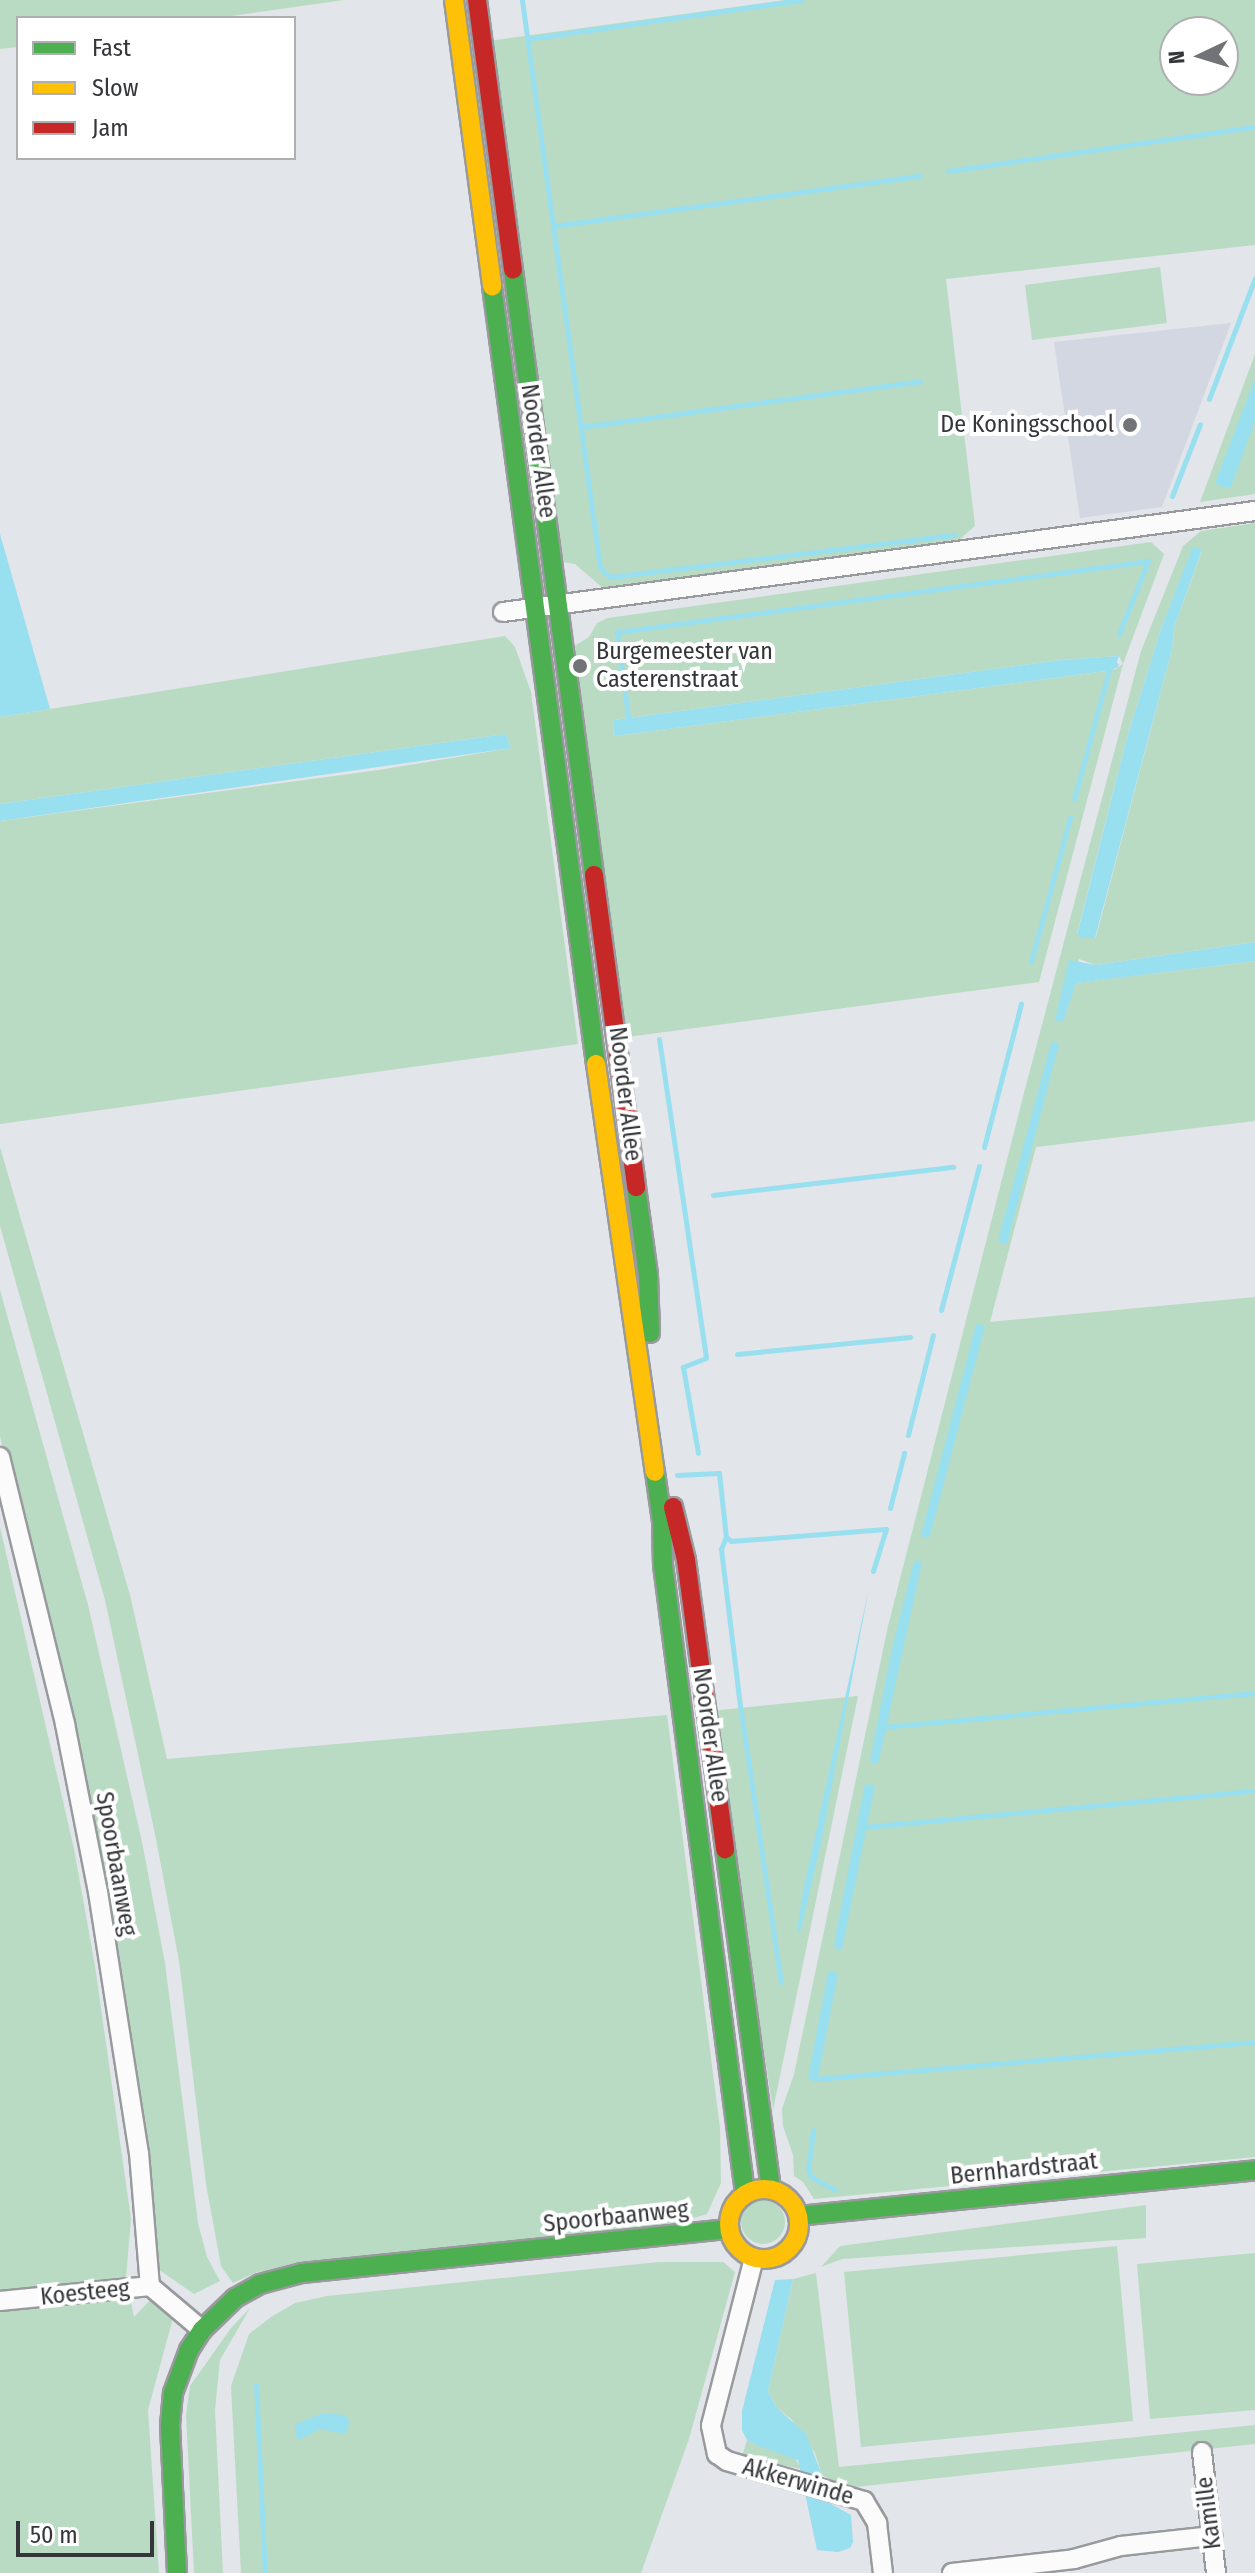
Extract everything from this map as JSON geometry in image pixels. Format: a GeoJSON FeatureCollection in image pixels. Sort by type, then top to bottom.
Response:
{"type":"FeatureCollection","features":[{"type":"Feature","properties":{"kind":"street","name":"Noorder Allee"},"geometry":{"type":"LineString","coordinates":[[454,0],[603,1114],[662,1521],[663,1565],[745,2193]]}},
{"type":"Feature","properties":{"kind":"street","name":"Noorder Allee"},"geometry":{"type":"LineString","coordinates":[[477,0],[648,1275],[649,1326],[673,1504],[686,1560],[771,2189]]}},
{"type":"Feature","properties":{"kind":"street"},"geometry":{"type":"LineString","coordinates":[[503,612],[1255,511]]}},
{"type":"Feature","properties":{"kind":"street"},"geometry":{"type":"LineString","coordinates":[[603,1114],[625,1110]]}},
{"type":"Feature","properties":{"kind":"street","name":"Spoorbaanweg"},"geometry":{"type":"LineString","coordinates":[[0,1457],[65,1724],[98,1892],[139,2153],[150,2286]]}},
{"type":"Feature","properties":{"kind":"street","name":"Bernhardstraat"},"geometry":{"type":"LineString","coordinates":[[798,2216],[1255,2170]]}},
{"type":"Feature","properties":{"kind":"street"},"geometry":{"type":"LineString","coordinates":[[771,2189],[788,2198],[798,2216],[796,2237],[790,2246],[773,2258],[754,2258],[735,2245],[729,2229],[734,2205],[745,2193],[771,2189]]}},
{"type":"Feature","properties":{"kind":"street","name":"Spoorbaanweg"},"geometry":{"type":"LineString","coordinates":[[177,2573],[170,2426],[173,2393],[182,2362],[202,2330],[235,2298],[260,2284],[302,2273],[729,2229]]}},
{"type":"Feature","properties":{"kind":"street","name":"Akkerwinde"},"geometry":{"type":"LineString","coordinates":[[754,2258],[711,2426],[717,2454],[727,2461],[854,2496],[872,2509],[877,2523],[883,2573]]}},
{"type":"Feature","properties":{"kind":"street","name":"Koesteeg"},"geometry":{"type":"LineString","coordinates":[[0,2301],[150,2286],[202,2330]]}},
{"type":"Feature","properties":{"kind":"street","name":"Kamille"},"geometry":{"type":"LineString","coordinates":[[1202,2452],[1216,2573]]}},
{"type":"Feature","properties":{"kind":"street"},"geometry":{"type":"LineString","coordinates":[[952,2573],[1074,2559],[1121,2546],[1212,2536]]}},
{"type":"Feature","properties":{"kind":"shaded area","name":"De Koningsschool"},"geometry":{"type":"Polygon","coordinates":[[[1231,323],[1162,507],[1080,518],[1054,342],[1231,323]]]}},
{"type":"Feature","properties":{"kind":"green space"},"geometry":{"type":"Polygon","coordinates":[[[0,0],[344,0],[232,16],[16,16],[16,47],[0,49],[0,0]]]}},
{"type":"Feature","properties":{"kind":"green space"},"geometry":{"type":"Polygon","coordinates":[[[785,0],[1255,0],[1255,245],[946,279],[975,526],[960,539],[605,590],[575,564],[558,561],[488,41],[785,0]]]}},
{"type":"Feature","properties":{"kind":"green space"},"geometry":{"type":"Polygon","coordinates":[[[1160,267],[1167,323],[1032,340],[1025,285],[1160,267]]]}},
{"type":"Feature","properties":{"kind":"green space"},"geometry":{"type":"Polygon","coordinates":[[[1255,354],[1255,494],[1200,502],[1255,354]]]}},
{"type":"Feature","properties":{"kind":"green space"},"geometry":{"type":"Polygon","coordinates":[[[1255,523],[1255,942],[1096,965],[1079,959],[1065,1016],[1075,983],[1255,961],[1255,1121],[1036,1147],[990,1322],[1255,1297],[1255,2157],[814,2199],[803,2182],[794,2176],[793,2155],[783,2126],[782,2109],[794,2074],[888,1626],[1141,651],[1183,546],[1201,531],[1255,523]],[[1194,547],[1161,629],[1127,738],[1077,934],[1080,937],[1096,937],[1172,649],[1174,627],[1202,551],[1194,547]]]}},
{"type":"Feature","properties":{"kind":"green space"},"geometry":{"type":"Polygon","coordinates":[[[1151,542],[1164,554],[1123,664],[1039,982],[620,1038],[571,648],[589,637],[597,623],[608,618],[1151,542]],[[1119,656],[1061,660],[614,720],[613,730],[615,736],[1114,670],[1123,664],[1119,656]]]}},
{"type":"Feature","properties":{"kind":"green space"},"geometry":{"type":"Polygon","coordinates":[[[505,636],[515,647],[531,692],[578,1044],[0,1124],[0,821],[379,770],[511,748],[506,734],[0,804],[0,717],[505,636]]]}},
{"type":"Feature","properties":{"kind":"green space"},"geometry":{"type":"Polygon","coordinates":[[[0,1147],[130,1595],[167,1759],[667,1715],[720,2128],[721,2183],[707,2214],[674,2224],[257,2272],[233,2283],[221,2266],[206,2184],[179,1961],[156,1839],[105,1600],[0,1226],[0,1147]]]}},
{"type":"Feature","properties":{"kind":"green space"},"geometry":{"type":"Polygon","coordinates":[[[0,1290],[88,1605],[142,1842],[165,1963],[198,2223],[207,2257],[220,2281],[194,2294],[152,2265],[138,2078],[79,1759],[0,1436],[0,1290]]]}},
{"type":"Feature","properties":{"kind":"green space"},"geometry":{"type":"Polygon","coordinates":[[[0,1527],[74,1849],[95,1966],[131,2219],[126,2277],[134,2317],[153,2297],[165,2304],[173,2318],[148,2410],[159,2573],[0,2573],[0,1527]]]}},
{"type":"Feature","properties":{"kind":"green space"},"geometry":{"type":"Polygon","coordinates":[[[858,1696],[773,2110],[711,1711],[858,1696]]]}},
{"type":"Feature","properties":{"kind":"green space"},"geometry":{"type":"Polygon","coordinates":[[[763,2200],[779,2206],[785,2222],[779,2238],[763,2244],[747,2238],[741,2222],[747,2206],[763,2200]]]}},
{"type":"Feature","properties":{"kind":"green space"},"geometry":{"type":"Polygon","coordinates":[[[1146,2205],[1146,2238],[842,2259],[821,2267],[840,2246],[1146,2205]]]}},
{"type":"Feature","properties":{"kind":"green space"},"geometry":{"type":"Polygon","coordinates":[[[1117,2246],[1133,2421],[861,2447],[844,2272],[1117,2246]]]}},
{"type":"Feature","properties":{"kind":"green space"},"geometry":{"type":"Polygon","coordinates":[[[1255,2253],[1255,2410],[1150,2419],[1137,2264],[1255,2253]]]}},
{"type":"Feature","properties":{"kind":"green space"},"geometry":{"type":"Polygon","coordinates":[[[659,2262],[723,2262],[735,2272],[689,2439],[641,2573],[241,2573],[231,2386],[249,2334],[271,2317],[295,2303],[327,2296],[659,2262]]]}},
{"type":"Feature","properties":{"kind":"green space"},"geometry":{"type":"Polygon","coordinates":[[[816,2273],[839,2467],[1255,2425],[1255,2444],[846,2488],[822,2475],[815,2453],[791,2419],[776,2407],[768,2391],[793,2279],[816,2273]]]}},
{"type":"Feature","properties":{"kind":"green space"},"geometry":{"type":"Polygon","coordinates":[[[250,2308],[220,2360],[215,2410],[223,2573],[194,2573],[186,2415],[190,2386],[231,2328],[250,2308]]]}},
{"type":"Feature","properties":{"kind":"green space"},"geometry":{"type":"Polygon","coordinates":[[[747,2440],[794,2456],[801,2469],[742,2457],[747,2440]]]}},
{"type":"Feature","properties":{"kind":"water"},"geometry":{"type":"Polygon","coordinates":[[[1255,379],[1255,421],[1231,487],[1222,487],[1215,483],[1255,379]]]}},
{"type":"Feature","properties":{"kind":"water"},"geometry":{"type":"Polygon","coordinates":[[[0,534],[50,709],[0,717],[0,534]]]}},
{"type":"Feature","properties":{"kind":"water"},"geometry":{"type":"Polygon","coordinates":[[[1193,546],[1202,550],[1174,627],[1172,649],[1095,938],[1080,937],[1077,935],[1127,738],[1161,629],[1193,546]]]}},
{"type":"Feature","properties":{"kind":"water"},"geometry":{"type":"Polygon","coordinates":[[[1119,656],[1114,670],[615,736],[613,729],[614,720],[1061,660],[1119,656]]]}},
{"type":"Feature","properties":{"kind":"water"},"geometry":{"type":"Polygon","coordinates":[[[506,734],[511,748],[0,821],[0,804],[506,734]]]}},
{"type":"Feature","properties":{"kind":"water"},"geometry":{"type":"Polygon","coordinates":[[[1255,942],[1255,961],[1076,983],[1063,1022],[1055,1020],[1069,960],[1096,965],[1255,942]]]}},
{"type":"Feature","properties":{"kind":"water"},"geometry":{"type":"Polygon","coordinates":[[[1051,1043],[1059,1044],[1007,1244],[1002,1244],[998,1241],[1051,1043]]]}},
{"type":"Feature","properties":{"kind":"water"},"geometry":{"type":"Polygon","coordinates":[[[976,1324],[985,1326],[930,1536],[926,1538],[921,1536],[976,1324]]]}},
{"type":"Feature","properties":{"kind":"water"},"geometry":{"type":"Polygon","coordinates":[[[914,1561],[922,1562],[878,1763],[873,1763],[870,1761],[892,1649],[914,1561]]]}},
{"type":"Feature","properties":{"kind":"water"},"geometry":{"type":"Polygon","coordinates":[[[869,1588],[821,1843],[800,1934],[797,1930],[803,1891],[869,1588]]]}},
{"type":"Feature","properties":{"kind":"water"},"geometry":{"type":"Polygon","coordinates":[[[865,1784],[875,1786],[842,1949],[838,1951],[834,1944],[865,1784]]]}},
{"type":"Feature","properties":{"kind":"water"},"geometry":{"type":"Polygon","coordinates":[[[828,1972],[838,1974],[817,2082],[808,2078],[828,1972]]]}},
{"type":"Feature","properties":{"kind":"water"},"geometry":{"type":"Polygon","coordinates":[[[793,2279],[768,2391],[776,2407],[806,2434],[822,2475],[824,2500],[851,2515],[853,2542],[850,2548],[838,2552],[817,2550],[798,2460],[758,2446],[747,2440],[742,2430],[742,2411],[775,2280],[793,2279]]]}},
{"type":"Feature","properties":{"kind":"water"},"geometry":{"type":"Polygon","coordinates":[[[324,2413],[344,2415],[350,2420],[346,2434],[320,2429],[300,2440],[296,2436],[295,2424],[324,2413]]]}},
{"type":"Feature","properties":{"kind":"waterway"},"geometry":{"type":"LineString","coordinates":[[522,0],[600,568],[610,577],[954,535]]}},
{"type":"Feature","properties":{"kind":"waterway"},"geometry":{"type":"LineString","coordinates":[[527,39],[801,0]]}},
{"type":"Feature","properties":{"kind":"waterway"},"geometry":{"type":"LineString","coordinates":[[948,171],[1255,127]]}},
{"type":"Feature","properties":{"kind":"waterway"},"geometry":{"type":"LineString","coordinates":[[553,226],[920,176]]}},
{"type":"Feature","properties":{"kind":"waterway"},"geometry":{"type":"LineString","coordinates":[[1209,399],[1255,278]]}},
{"type":"Feature","properties":{"kind":"waterway"},"geometry":{"type":"LineString","coordinates":[[581,427],[920,381]]}},
{"type":"Feature","properties":{"kind":"waterway"},"geometry":{"type":"LineString","coordinates":[[1172,496],[1200,424]]}},
{"type":"Feature","properties":{"kind":"waterway"},"geometry":{"type":"LineString","coordinates":[[629,724],[617,632],[1148,561],[1119,634]]}},
{"type":"Feature","properties":{"kind":"waterway"},"geometry":{"type":"LineString","coordinates":[[1074,799],[1111,663],[1116,665]]}},
{"type":"Feature","properties":{"kind":"waterway"},"geometry":{"type":"LineString","coordinates":[[1031,962],[1070,817]]}},
{"type":"Feature","properties":{"kind":"waterway"},"geometry":{"type":"LineString","coordinates":[[984,1147],[1021,1004]]}},
{"type":"Feature","properties":{"kind":"waterway"},"geometry":{"type":"LineString","coordinates":[[659,1039],[706,1358],[683,1367],[698,1453]]}},
{"type":"Feature","properties":{"kind":"waterway"},"geometry":{"type":"LineString","coordinates":[[941,1310],[979,1166]]}},
{"type":"Feature","properties":{"kind":"waterway"},"geometry":{"type":"LineString","coordinates":[[713,1195],[953,1167]]}},
{"type":"Feature","properties":{"kind":"waterway"},"geometry":{"type":"LineString","coordinates":[[908,1435],[933,1335]]}},
{"type":"Feature","properties":{"kind":"waterway"},"geometry":{"type":"LineString","coordinates":[[737,1354],[910,1337]]}},
{"type":"Feature","properties":{"kind":"waterway"},"geometry":{"type":"LineString","coordinates":[[890,1508],[904,1453]]}},
{"type":"Feature","properties":{"kind":"waterway"},"geometry":{"type":"LineString","coordinates":[[677,1475],[719,1473],[726,1537],[731,1541],[886,1529],[873,1571]]}},
{"type":"Feature","properties":{"kind":"waterway"},"geometry":{"type":"LineString","coordinates":[[726,1537],[721,1549],[740,1705],[781,1982]]}},
{"type":"Feature","properties":{"kind":"waterway"},"geometry":{"type":"LineString","coordinates":[[882,1727],[1255,1693]]}},
{"type":"Feature","properties":{"kind":"waterway"},"geometry":{"type":"LineString","coordinates":[[864,1827],[1255,1791]]}},
{"type":"Feature","properties":{"kind":"waterway"},"geometry":{"type":"LineString","coordinates":[[814,2079],[1255,2042]]}},
{"type":"Feature","properties":{"kind":"waterway"},"geometry":{"type":"LineString","coordinates":[[813,2130],[808,2168],[811,2177],[835,2190]]}},
{"type":"Feature","properties":{"kind":"waterway"},"geometry":{"type":"LineString","coordinates":[[256,2385],[265,2573]]}},
{"type":"Feature","properties":{"kind":"traffic: fast"},"geometry":{"type":"LineString","coordinates":[[513,270],[594,875]]}},
{"type":"Feature","properties":{"kind":"traffic: fast"},"geometry":{"type":"LineString","coordinates":[[492,286],[596,1064]]}},
{"type":"Feature","properties":{"kind":"traffic: fast"},"geometry":{"type":"LineString","coordinates":[[636,1187],[648,1275],[650,1333]]}},
{"type":"Feature","properties":{"kind":"traffic: fast"},"geometry":{"type":"LineString","coordinates":[[655,1472],[662,1521],[663,1565],[745,2193]]}},
{"type":"Feature","properties":{"kind":"traffic: fast"},"geometry":{"type":"LineString","coordinates":[[725,1849],[771,2189]]}},
{"type":"Feature","properties":{"kind":"traffic: fast"},"geometry":{"type":"LineString","coordinates":[[798,2216],[1255,2170]]}},
{"type":"Feature","properties":{"kind":"traffic: fast"},"geometry":{"type":"LineString","coordinates":[[177,2573],[170,2426],[173,2393],[189,2350],[202,2330],[235,2298],[260,2284],[302,2273],[729,2229]]}},
{"type":"Feature","properties":{"kind":"traffic: slow"},"geometry":{"type":"LineString","coordinates":[[454,0],[492,286]]}},
{"type":"Feature","properties":{"kind":"traffic: slow"},"geometry":{"type":"LineString","coordinates":[[596,1064],[655,1472]]}},
{"type":"Feature","properties":{"kind":"traffic: slow"},"geometry":{"type":"LineString","coordinates":[[764,2189],[789,2199],[799,2224],[789,2249],[764,2259],[739,2249],[729,2224],[739,2199],[764,2189]]}},
{"type":"Feature","properties":{"kind":"traffic: jam"},"geometry":{"type":"LineString","coordinates":[[477,0],[513,270]]}},
{"type":"Feature","properties":{"kind":"traffic: jam"},"geometry":{"type":"LineString","coordinates":[[594,875],[636,1187]]}},
{"type":"Feature","properties":{"kind":"traffic: jam"},"geometry":{"type":"LineString","coordinates":[[673,1507],[686,1560],[725,1849]]}},
{"type":"Feature","properties":{"kind":"place","name":"De Koningsschool"},"geometry":{"type":"Point","coordinates":[1130,425]}},
{"type":"Feature","properties":{"kind":"place","name":"Burgemeester van Casterenstraat"},"geometry":{"type":"Point","coordinates":[580,666]}}]}
